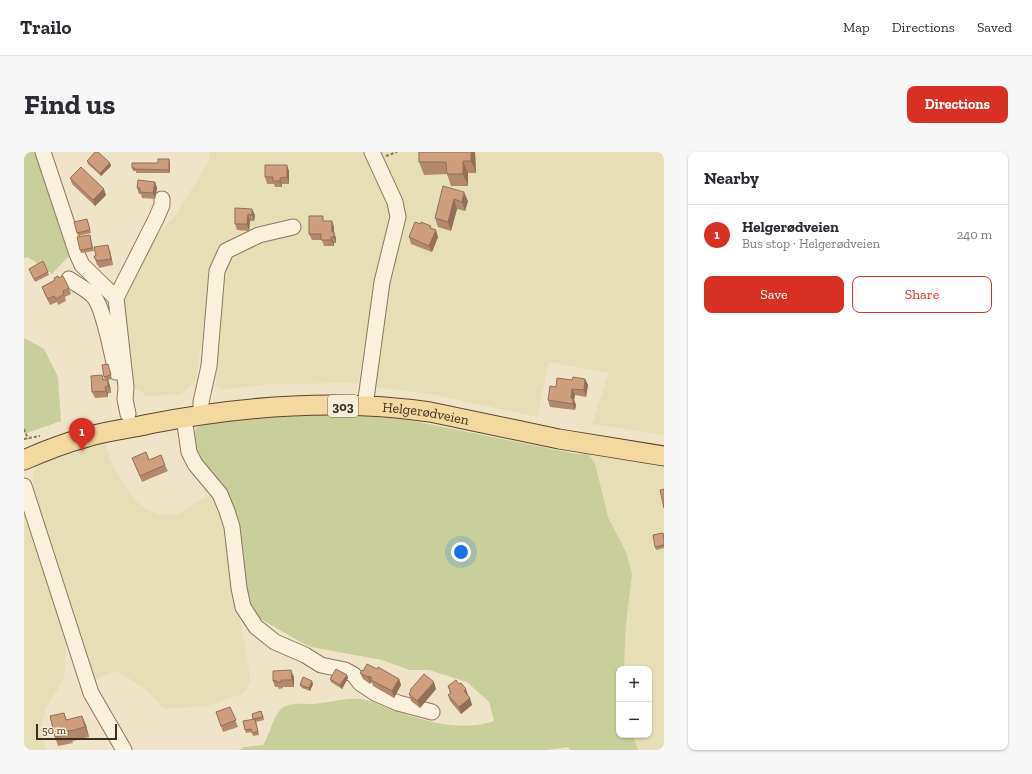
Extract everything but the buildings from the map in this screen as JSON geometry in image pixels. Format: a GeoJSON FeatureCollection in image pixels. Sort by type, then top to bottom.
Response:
{"type":"FeatureCollection","features":[{"type":"Feature","properties":{"kind":"main road","name":"Helgerødveien"},"geometry":{"type":"LineString","coordinates":[[24,460],[50,449],[87,437],[193,416],[274,407],[316,405],[365,406],[430,412],[559,439],[664,456]]}},
{"type":"Feature","properties":{"kind":"street"},"geometry":{"type":"LineString","coordinates":[[43,152],[70,239],[82,265],[116,298]]}},
{"type":"Feature","properties":{"kind":"street"},"geometry":{"type":"LineString","coordinates":[[365,406],[382,282],[398,217],[395,202],[372,152]]}},
{"type":"Feature","properties":{"kind":"street"},"geometry":{"type":"LineString","coordinates":[[125,399],[126,387],[116,298],[156,219],[162,204],[162,200]]}},
{"type":"Feature","properties":{"kind":"street"},"geometry":{"type":"LineString","coordinates":[[293,227],[258,236],[226,251],[218,271],[209,366],[202,402],[193,416],[189,452],[195,464],[220,494],[227,510],[232,527],[239,588],[243,607],[256,627],[275,642],[305,655],[321,665],[345,670],[354,675],[360,683],[375,693],[398,703],[432,712]]}},
{"type":"Feature","properties":{"kind":"street"},"geometry":{"type":"LineString","coordinates":[[69,278],[94,297],[98,305],[109,342],[118,384],[125,399],[128,414]]}},
{"type":"Feature","properties":{"kind":"street"},"geometry":{"type":"LineString","coordinates":[[24,486],[91,693],[124,750]]}},
{"type":"Feature","properties":{"kind":"path"},"geometry":{"type":"LineString","coordinates":[[24,429],[28,439]]}},
{"type":"Feature","properties":{"kind":"shaded area"},"geometry":{"type":"Polygon","coordinates":[[[210,152],[664,152],[664,435],[592,424],[609,373],[549,362],[537,417],[430,394],[373,387],[382,339],[365,341],[358,383],[271,384],[222,390],[216,386],[210,282],[196,381],[181,394],[147,396],[134,387],[124,298],[138,254],[175,216],[208,163],[210,152]]]}},
{"type":"Feature","properties":{"kind":"shaded area"},"geometry":{"type":"Polygon","coordinates":[[[101,442],[106,444],[112,465],[128,491],[138,503],[150,511],[160,515],[180,513],[205,497],[216,496],[223,514],[234,590],[248,662],[250,681],[246,691],[242,694],[207,706],[165,709],[146,690],[119,672],[109,673],[92,680],[40,518],[33,488],[33,473],[40,459],[65,456],[75,453],[87,446],[101,442]]]}},
{"type":"Feature","properties":{"kind":"shaded area"},"geometry":{"type":"Polygon","coordinates":[[[588,454],[664,465],[664,750],[638,750],[634,738],[652,738],[652,666],[624,666],[626,625],[631,585],[627,554],[608,517],[595,463],[588,454]]]}},
{"type":"Feature","properties":{"kind":"shaded area"},"geometry":{"type":"Polygon","coordinates":[[[24,510],[66,640],[65,672],[62,682],[46,708],[43,718],[43,740],[46,750],[24,750],[24,510]]]}},
{"type":"Feature","properties":{"kind":"green space"},"geometry":{"type":"Polygon","coordinates":[[[24,152],[44,152],[70,255],[52,274],[28,257],[24,258],[24,152]]]}},
{"type":"Feature","properties":{"kind":"green space"},"geometry":{"type":"Polygon","coordinates":[[[24,338],[44,349],[58,377],[61,421],[24,434],[24,338]]]}},
{"type":"Feature","properties":{"kind":"green space"},"geometry":{"type":"Polygon","coordinates":[[[256,414],[351,415],[404,419],[577,454],[588,454],[595,463],[608,517],[627,554],[632,575],[626,625],[624,666],[616,666],[616,738],[634,738],[638,750],[570,750],[568,747],[547,750],[239,750],[244,747],[263,745],[278,713],[284,707],[292,704],[313,704],[349,699],[363,699],[413,717],[440,724],[467,726],[494,721],[489,702],[467,682],[429,670],[409,670],[382,660],[311,647],[259,618],[247,601],[224,488],[199,457],[192,437],[196,428],[205,423],[256,414]]]}},
{"type":"Feature","properties":{"kind":"place","name":"Helgerødveien"},"geometry":{"type":"Point","coordinates":[82,451]}}]}
